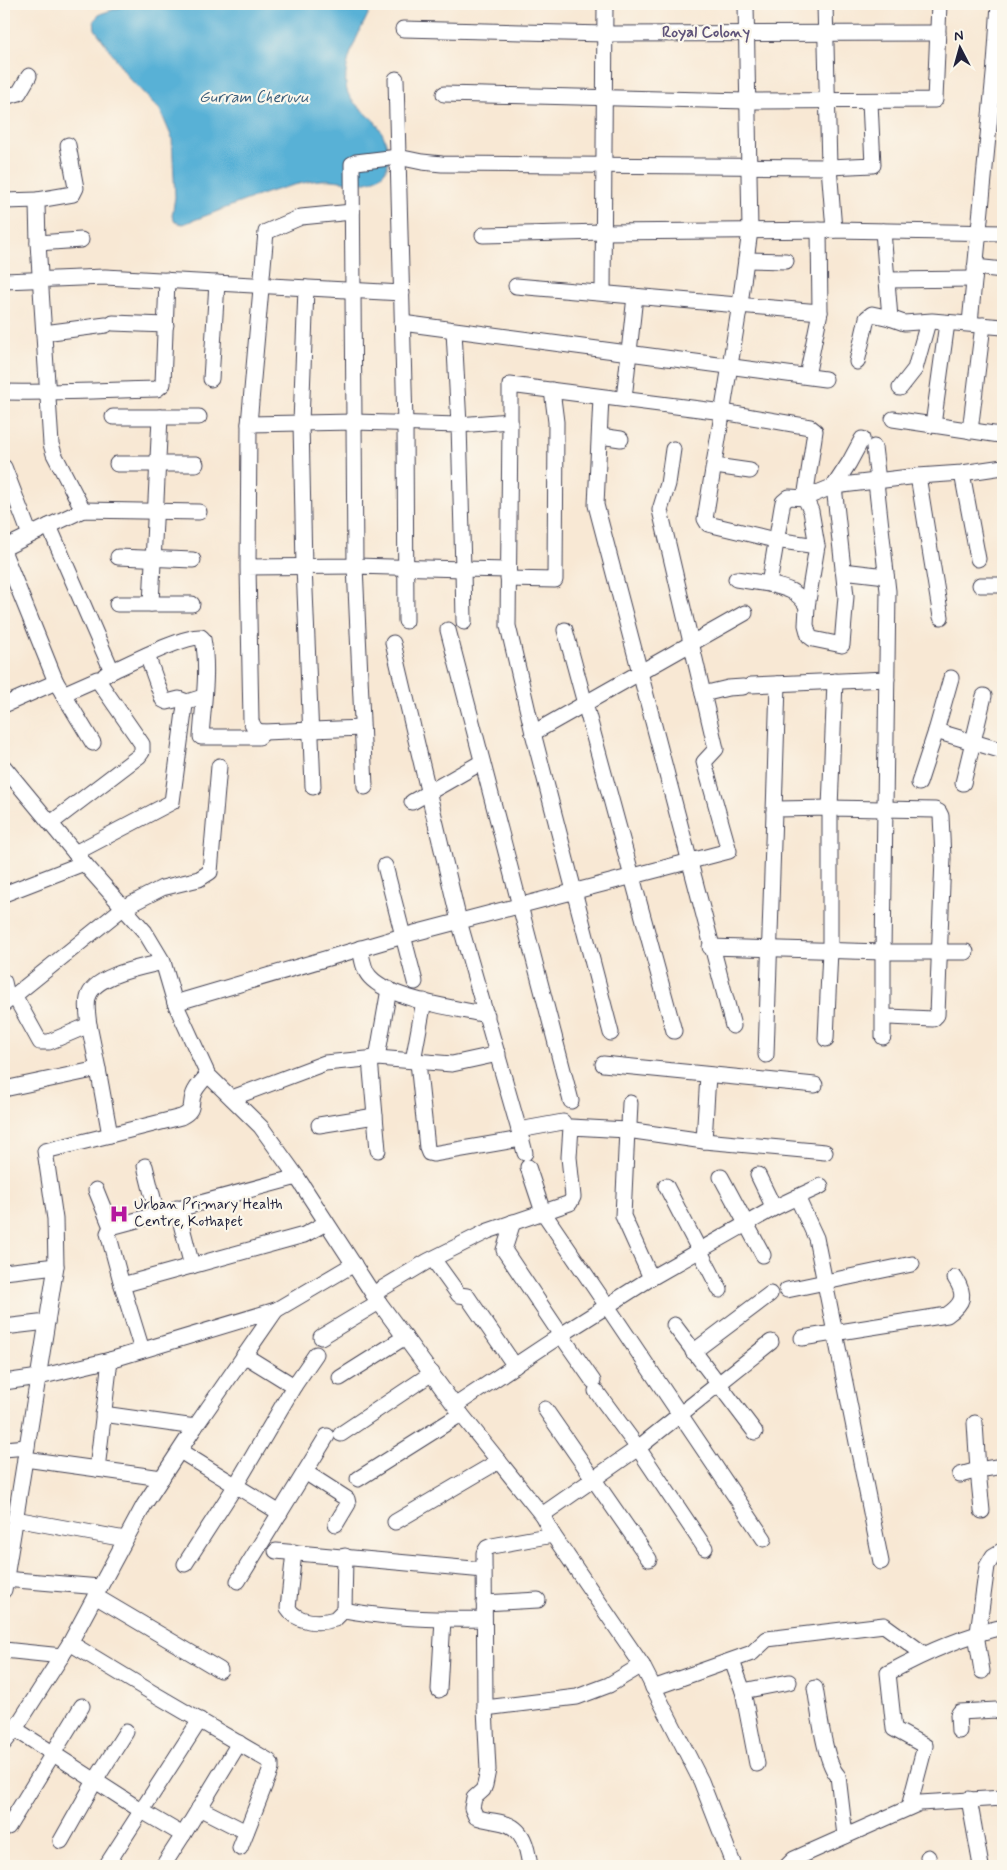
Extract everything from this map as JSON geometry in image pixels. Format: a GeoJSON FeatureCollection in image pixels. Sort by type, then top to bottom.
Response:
{"type":"FeatureCollection","features":[{"type":"Feature","properties":{"kind":"street"},"geometry":{"type":"LineString","coordinates":[[603,293],[604,4]]}},
{"type":"Feature","properties":{"kind":"street"},"geometry":{"type":"LineString","coordinates":[[746,4],[745,35],[750,231],[706,522],[775,540],[817,546]]}},
{"type":"Feature","properties":{"kind":"street"},"geometry":{"type":"LineString","coordinates":[[807,376],[820,312],[830,167],[825,4]]}},
{"type":"Feature","properties":{"kind":"street"},"geometry":{"type":"LineString","coordinates":[[444,94],[747,101],[828,100],[870,102],[935,100],[939,4]]}},
{"type":"Feature","properties":{"kind":"street"},"geometry":{"type":"LineString","coordinates":[[970,431],[976,324],[975,273],[999,64],[999,4]]}},
{"type":"Feature","properties":{"kind":"street"},"geometry":{"type":"LineString","coordinates":[[403,29],[605,34],[938,33]]}},
{"type":"Feature","properties":{"kind":"street"},"geometry":{"type":"LineString","coordinates":[[4,97],[19,93],[29,76]]}},
{"type":"Feature","properties":{"kind":"street"},"geometry":{"type":"LineString","coordinates":[[396,79],[405,424],[406,621]]}},
{"type":"Feature","properties":{"kind":"street"},"geometry":{"type":"LineString","coordinates":[[365,787],[355,566],[354,290],[350,167],[352,164],[398,157],[442,164],[830,167],[873,165],[870,102]]}},
{"type":"Feature","properties":{"kind":"street"},"geometry":{"type":"LineString","coordinates":[[4,201],[38,200],[73,194],[76,188],[68,144]]}},
{"type":"Feature","properties":{"kind":"street"},"geometry":{"type":"LineString","coordinates":[[38,200],[38,243],[51,444],[54,454],[83,510]]}},
{"type":"Feature","properties":{"kind":"street"},"geometry":{"type":"LineString","coordinates":[[352,212],[302,218],[266,232],[249,424],[248,567],[251,721],[253,728],[259,732],[362,728]]}},
{"type":"Feature","properties":{"kind":"street"},"geometry":{"type":"LineString","coordinates":[[483,235],[826,230],[1003,233]]}},
{"type":"Feature","properties":{"kind":"street"},"geometry":{"type":"LineString","coordinates":[[883,231],[890,318]]}},
{"type":"Feature","properties":{"kind":"street"},"geometry":{"type":"LineString","coordinates":[[38,243],[81,240]]}},
{"type":"Feature","properties":{"kind":"street"},"geometry":{"type":"LineString","coordinates":[[746,260],[786,261]]}},
{"type":"Feature","properties":{"kind":"street"},"geometry":{"type":"LineString","coordinates":[[887,280],[1003,270]]}},
{"type":"Feature","properties":{"kind":"street"},"geometry":{"type":"LineString","coordinates":[[4,281],[105,277],[402,293]]}},
{"type":"Feature","properties":{"kind":"street"},"geometry":{"type":"LineString","coordinates":[[4,392],[47,393],[90,390],[157,390],[161,388],[163,384],[167,280]]}},
{"type":"Feature","properties":{"kind":"street"},"geometry":{"type":"LineString","coordinates":[[210,379],[217,283]]}},
{"type":"Feature","properties":{"kind":"street"},"geometry":{"type":"LineString","coordinates":[[516,286],[820,312]]}},
{"type":"Feature","properties":{"kind":"street"},"geometry":{"type":"LineString","coordinates":[[306,288],[301,423],[304,566],[313,787]]}},
{"type":"Feature","properties":{"kind":"street"},"geometry":{"type":"LineString","coordinates":[[624,400],[635,296]]}},
{"type":"Feature","properties":{"kind":"street"},"geometry":{"type":"LineString","coordinates":[[857,362],[867,318],[872,314],[904,323],[928,322],[1003,326]]}},
{"type":"Feature","properties":{"kind":"street"},"geometry":{"type":"LineString","coordinates":[[900,388],[914,369],[928,322]]}},
{"type":"Feature","properties":{"kind":"street"},"geometry":{"type":"LineString","coordinates":[[402,323],[825,379]]}},
{"type":"Feature","properties":{"kind":"street"},"geometry":{"type":"LineString","coordinates":[[933,425],[947,323]]}},
{"type":"Feature","properties":{"kind":"street"},"geometry":{"type":"LineString","coordinates":[[44,333],[110,324],[166,324]]}},
{"type":"Feature","properties":{"kind":"street"},"geometry":{"type":"LineString","coordinates":[[454,330],[459,425],[464,622]]}},
{"type":"Feature","properties":{"kind":"street"},"geometry":{"type":"LineString","coordinates":[[611,1033],[533,733],[508,626],[510,385],[723,412],[810,427],[815,430],[805,498],[811,511],[817,546],[807,607],[806,626],[809,636],[813,639],[842,645],[846,601],[834,486],[868,443],[877,481],[888,591],[883,1037]]}},
{"type":"Feature","properties":{"kind":"street"},"geometry":{"type":"LineString","coordinates":[[248,567],[355,566],[463,569],[555,580],[556,422],[552,390]]}},
{"type":"Feature","properties":{"kind":"street"},"geometry":{"type":"LineString","coordinates":[[602,397],[596,505],[732,1026]]}},
{"type":"Feature","properties":{"kind":"street"},"geometry":{"type":"LineString","coordinates":[[113,416],[199,417]]}},
{"type":"Feature","properties":{"kind":"street"},"geometry":{"type":"LineString","coordinates":[[151,604],[160,417]]}},
{"type":"Feature","properties":{"kind":"street"},"geometry":{"type":"LineString","coordinates":[[893,420],[1000,435]]}},
{"type":"Feature","properties":{"kind":"street"},"geometry":{"type":"LineString","coordinates":[[249,424],[354,422],[459,425],[510,421]]}},
{"type":"Feature","properties":{"kind":"street"},"geometry":{"type":"LineString","coordinates":[[600,436],[621,439]]}},
{"type":"Feature","properties":{"kind":"street"},"geometry":{"type":"LineString","coordinates":[[175,1003],[403,936],[729,851],[704,762],[716,749],[660,510],[668,484],[673,449]]}},
{"type":"Feature","properties":{"kind":"street"},"geometry":{"type":"LineString","coordinates":[[117,464],[196,464]]}},
{"type":"Feature","properties":{"kind":"street"},"geometry":{"type":"LineString","coordinates":[[715,466],[750,472]]}},
{"type":"Feature","properties":{"kind":"street"},"geometry":{"type":"LineString","coordinates":[[4,467],[30,535]]}},
{"type":"Feature","properties":{"kind":"street"},"geometry":{"type":"LineString","coordinates":[[769,584],[783,502],[789,497],[805,498],[834,486],[1003,467]]}},
{"type":"Feature","properties":{"kind":"street"},"geometry":{"type":"LineString","coordinates":[[962,473],[978,558]]}},
{"type":"Feature","properties":{"kind":"street"},"geometry":{"type":"LineString","coordinates":[[918,476],[941,617]]}},
{"type":"Feature","properties":{"kind":"street"},"geometry":{"type":"LineString","coordinates":[[4,548],[83,510],[199,512]]}},
{"type":"Feature","properties":{"kind":"street"},"geometry":{"type":"LineString","coordinates":[[49,526],[112,671]]}},
{"type":"Feature","properties":{"kind":"street"},"geometry":{"type":"LineString","coordinates":[[4,553],[59,688],[92,743]]}},
{"type":"Feature","properties":{"kind":"street"},"geometry":{"type":"LineString","coordinates":[[118,557],[193,560]]}},
{"type":"Feature","properties":{"kind":"street"},"geometry":{"type":"LineString","coordinates":[[844,571],[886,576]]}},
{"type":"Feature","properties":{"kind":"street"},"geometry":{"type":"LineString","coordinates":[[736,579],[769,584],[794,592],[802,598],[807,607]]}},
{"type":"Feature","properties":{"kind":"street"},"geometry":{"type":"LineString","coordinates":[[980,585],[1003,585]]}},
{"type":"Feature","properties":{"kind":"street"},"geometry":{"type":"LineString","coordinates":[[118,604],[192,604]]}},
{"type":"Feature","properties":{"kind":"street"},"geometry":{"type":"LineString","coordinates":[[533,733],[745,613]]}},
{"type":"Feature","properties":{"kind":"street"},"geometry":{"type":"LineString","coordinates":[[448,630],[571,1101]]}},
{"type":"Feature","properties":{"kind":"street"},"geometry":{"type":"LineString","coordinates":[[566,630],[674,1031]]}},
{"type":"Feature","properties":{"kind":"street"},"geometry":{"type":"LineString","coordinates":[[4,706],[59,688],[97,679],[147,655],[191,638],[200,637],[203,639],[206,666],[201,737],[260,737],[264,732]]}},
{"type":"Feature","properties":{"kind":"street"},"geometry":{"type":"LineString","coordinates":[[393,643],[459,921],[543,1212],[764,1539]]}},
{"type":"Feature","properties":{"kind":"street"},"geometry":{"type":"LineString","coordinates":[[147,655],[163,700],[167,702],[180,699],[187,702],[203,697]]}},
{"type":"Feature","properties":{"kind":"street"},"geometry":{"type":"LineString","coordinates":[[919,782],[951,678]]}},
{"type":"Feature","properties":{"kind":"street"},"geometry":{"type":"LineString","coordinates":[[51,824],[142,752],[142,744],[97,679]]}},
{"type":"Feature","properties":{"kind":"street"},"geometry":{"type":"LineString","coordinates":[[703,694],[747,686],[887,679]]}},
{"type":"Feature","properties":{"kind":"street"},"geometry":{"type":"LineString","coordinates":[[826,1039],[830,950],[830,808],[835,681]]}},
{"type":"Feature","properties":{"kind":"street"},"geometry":{"type":"LineString","coordinates":[[766,1054],[778,684]]}},
{"type":"Feature","properties":{"kind":"street"},"geometry":{"type":"LineString","coordinates":[[962,783],[984,696]]}},
{"type":"Feature","properties":{"kind":"street"},"geometry":{"type":"LineString","coordinates":[[4,894],[80,858],[172,802],[184,708],[187,702]]}},
{"type":"Feature","properties":{"kind":"street"},"geometry":{"type":"LineString","coordinates":[[936,731],[1003,751]]}},
{"type":"Feature","properties":{"kind":"street"},"geometry":{"type":"LineString","coordinates":[[412,802],[482,762]]}},
{"type":"Feature","properties":{"kind":"street"},"geometry":{"type":"LineString","coordinates":[[9,1000],[123,908],[162,888],[199,879],[210,872],[218,766]]}},
{"type":"Feature","properties":{"kind":"street"},"geometry":{"type":"LineString","coordinates":[[4,767],[145,932],[163,962],[175,1003],[208,1075],[261,1128],[297,1177],[376,1298],[458,1410],[542,1515],[553,1535],[642,1665],[701,1781],[734,1866]]}},
{"type":"Feature","properties":{"kind":"street"},"geometry":{"type":"LineString","coordinates":[[774,812],[782,808],[935,810],[939,812],[941,816],[943,858],[936,1018],[889,1017],[883,1013]]}},
{"type":"Feature","properties":{"kind":"street"},"geometry":{"type":"LineString","coordinates":[[386,866],[415,982]]}},
{"type":"Feature","properties":{"kind":"street"},"geometry":{"type":"LineString","coordinates":[[710,947],[883,952],[966,952]]}},
{"type":"Feature","properties":{"kind":"street"},"geometry":{"type":"LineString","coordinates":[[360,948],[363,964],[368,976],[378,984],[409,998],[487,1015]]}},
{"type":"Feature","properties":{"kind":"street"},"geometry":{"type":"LineString","coordinates":[[110,1135],[89,1026],[88,998],[93,989],[113,976],[163,962]]}},
{"type":"Feature","properties":{"kind":"street"},"geometry":{"type":"LineString","coordinates":[[4,982],[9,1000],[38,1041],[49,1042],[89,1026]]}},
{"type":"Feature","properties":{"kind":"street"},"geometry":{"type":"LineString","coordinates":[[378,1150],[373,1058],[389,989]]}},
{"type":"Feature","properties":{"kind":"street"},"geometry":{"type":"LineString","coordinates":[[424,1001],[415,1061],[429,1153],[523,1147],[563,1122]]}},
{"type":"Feature","properties":{"kind":"street"},"geometry":{"type":"LineString","coordinates":[[232,1098],[324,1063],[373,1058],[452,1064],[498,1054]]}},
{"type":"Feature","properties":{"kind":"street"},"geometry":{"type":"LineString","coordinates":[[604,1064],[815,1085]]}},
{"type":"Feature","properties":{"kind":"street"},"geometry":{"type":"LineString","coordinates":[[4,1089],[98,1069]]}},
{"type":"Feature","properties":{"kind":"street"},"geometry":{"type":"LineString","coordinates":[[208,1075],[193,1093],[192,1109],[188,1114],[45,1150],[55,1219],[56,1266],[26,1453],[12,1514],[4,1583],[97,1592],[220,1670]]}},
{"type":"Feature","properties":{"kind":"street"},"geometry":{"type":"LineString","coordinates":[[704,1141],[708,1075]]}},
{"type":"Feature","properties":{"kind":"street"},"geometry":{"type":"LineString","coordinates":[[630,1103],[623,1216],[651,1278]]}},
{"type":"Feature","properties":{"kind":"street"},"geometry":{"type":"LineString","coordinates":[[319,1125],[375,1116]]}},
{"type":"Feature","properties":{"kind":"street"},"geometry":{"type":"LineString","coordinates":[[321,1337],[433,1259],[488,1231],[570,1203],[573,1197],[569,1157],[572,1127],[627,1130],[704,1141],[825,1152]]}},
{"type":"Feature","properties":{"kind":"street"},"geometry":{"type":"LineString","coordinates":[[145,1166],[157,1214]]}},
{"type":"Feature","properties":{"kind":"street"},"geometry":{"type":"LineString","coordinates":[[758,1176],[774,1208]]}},
{"type":"Feature","properties":{"kind":"street"},"geometry":{"type":"LineString","coordinates":[[142,1350],[108,1233],[111,1227],[297,1177]]}},
{"type":"Feature","properties":{"kind":"street"},"geometry":{"type":"LineString","coordinates":[[721,1177],[763,1255]]}},
{"type":"Feature","properties":{"kind":"street"},"geometry":{"type":"LineString","coordinates":[[666,1186],[720,1290]]}},
{"type":"Feature","properties":{"kind":"street"},"geometry":{"type":"LineString","coordinates":[[358,1479],[458,1410],[514,1366],[651,1278],[700,1252],[774,1208],[821,1186]]}},
{"type":"Feature","properties":{"kind":"street"},"geometry":{"type":"LineString","coordinates":[[96,1190],[111,1227]]}},
{"type":"Feature","properties":{"kind":"street"},"geometry":{"type":"LineString","coordinates":[[797,1197],[816,1238],[881,1562]]}},
{"type":"Feature","properties":{"kind":"street"},"geometry":{"type":"LineString","coordinates":[[177,1208],[192,1266]]}},
{"type":"Feature","properties":{"kind":"street"},"geometry":{"type":"LineString","coordinates":[[513,1222],[504,1250],[706,1548]]}},
{"type":"Feature","properties":{"kind":"street"},"geometry":{"type":"LineString","coordinates":[[122,1285],[304,1235],[326,1223]]}},
{"type":"Feature","properties":{"kind":"street"},"geometry":{"type":"LineString","coordinates":[[433,1259],[458,1295],[466,1296],[469,1299],[514,1366]]}},
{"type":"Feature","properties":{"kind":"street"},"geometry":{"type":"LineString","coordinates":[[4,1382],[39,1377],[110,1360],[276,1310],[354,1264]]}},
{"type":"Feature","properties":{"kind":"street"},"geometry":{"type":"LineString","coordinates":[[787,1290],[912,1264]]}},
{"type":"Feature","properties":{"kind":"street"},"geometry":{"type":"LineString","coordinates":[[4,1272],[56,1266]]}},
{"type":"Feature","properties":{"kind":"street"},"geometry":{"type":"LineString","coordinates":[[802,1338],[947,1314],[957,1308],[962,1299],[962,1288],[955,1278]]}},
{"type":"Feature","properties":{"kind":"street"},"geometry":{"type":"LineString","coordinates":[[693,1352],[770,1294]]}},
{"type":"Feature","properties":{"kind":"street"},"geometry":{"type":"LineString","coordinates":[[4,1743],[70,1643],[125,1538],[162,1478],[276,1310]]}},
{"type":"Feature","properties":{"kind":"street"},"geometry":{"type":"LineString","coordinates":[[4,1327],[47,1322]]}},
{"type":"Feature","properties":{"kind":"street"},"geometry":{"type":"LineString","coordinates":[[674,1325],[755,1432]]}},
{"type":"Feature","properties":{"kind":"street"},"geometry":{"type":"LineString","coordinates":[[340,1378],[405,1337]]}},
{"type":"Feature","properties":{"kind":"street"},"geometry":{"type":"LineString","coordinates":[[542,1515],[638,1448],[718,1382],[771,1342]]}},
{"type":"Feature","properties":{"kind":"street"},"geometry":{"type":"LineString","coordinates":[[185,1564],[236,1485],[294,1386],[316,1354]]}},
{"type":"Feature","properties":{"kind":"street"},"geometry":{"type":"LineString","coordinates":[[244,1355],[294,1386]]}},
{"type":"Feature","properties":{"kind":"street"},"geometry":{"type":"LineString","coordinates":[[97,1469],[110,1360]]}},
{"type":"Feature","properties":{"kind":"street"},"geometry":{"type":"LineString","coordinates":[[238,1581],[305,1472],[334,1435],[432,1373]]}},
{"type":"Feature","properties":{"kind":"street"},"geometry":{"type":"LineString","coordinates":[[544,1409],[649,1559]]}},
{"type":"Feature","properties":{"kind":"street"},"geometry":{"type":"LineString","coordinates":[[103,1414],[195,1427]]}},
{"type":"Feature","properties":{"kind":"street"},"geometry":{"type":"LineString","coordinates":[[975,1423],[982,1511]]}},
{"type":"Feature","properties":{"kind":"street"},"geometry":{"type":"LineString","coordinates":[[4,1449],[97,1469],[162,1478]]}},
{"type":"Feature","properties":{"kind":"street"},"geometry":{"type":"LineString","coordinates":[[180,1451],[280,1513]]}},
{"type":"Feature","properties":{"kind":"street"},"geometry":{"type":"LineString","coordinates":[[395,1522],[499,1460]]}},
{"type":"Feature","properties":{"kind":"street"},"geometry":{"type":"LineString","coordinates":[[960,1474],[1003,1466]]}},
{"type":"Feature","properties":{"kind":"street"},"geometry":{"type":"LineString","coordinates":[[305,1472],[347,1499],[348,1504],[336,1524]]}},
{"type":"Feature","properties":{"kind":"street"},"geometry":{"type":"LineString","coordinates":[[12,1514],[125,1538]]}},
{"type":"Feature","properties":{"kind":"street"},"geometry":{"type":"LineString","coordinates":[[530,1866],[524,1841],[517,1829],[501,1822],[476,1817],[472,1808],[474,1798],[485,1785],[488,1770],[484,1553],[487,1548],[553,1535]]}},
{"type":"Feature","properties":{"kind":"street"},"geometry":{"type":"LineString","coordinates":[[982,1671],[977,1640],[987,1566],[993,1556],[1003,1550]]}},
{"type":"Feature","properties":{"kind":"street"},"geometry":{"type":"LineString","coordinates":[[276,1551],[484,1570]]}},
{"type":"Feature","properties":{"kind":"street"},"geometry":{"type":"LineString","coordinates":[[294,1552],[288,1608],[300,1620],[336,1620],[344,1610],[345,1556]]}},
{"type":"Feature","properties":{"kind":"street"},"geometry":{"type":"LineString","coordinates":[[484,1602],[538,1600]]}},
{"type":"Feature","properties":{"kind":"street"},"geometry":{"type":"LineString","coordinates":[[344,1610],[370,1616],[484,1619]]}},
{"type":"Feature","properties":{"kind":"street"},"geometry":{"type":"LineString","coordinates":[[439,1690],[443,1619]]}},
{"type":"Feature","properties":{"kind":"street"},"geometry":{"type":"LineString","coordinates":[[654,1688],[752,1653],[767,1639],[884,1625],[924,1654]]}},
{"type":"Feature","properties":{"kind":"street"},"geometry":{"type":"LineString","coordinates":[[909,1807],[926,1746],[894,1729],[888,1673],[924,1654],[979,1632],[1003,1627]]}},
{"type":"Feature","properties":{"kind":"street"},"geometry":{"type":"LineString","coordinates":[[70,1643],[272,1764],[240,1848]]}},
{"type":"Feature","properties":{"kind":"street"},"geometry":{"type":"LineString","coordinates":[[4,1650],[62,1656]]}},
{"type":"Feature","properties":{"kind":"street"},"geometry":{"type":"LineString","coordinates":[[732,1661],[743,1691],[757,1764]]}},
{"type":"Feature","properties":{"kind":"street"},"geometry":{"type":"LineString","coordinates":[[486,1708],[577,1697],[609,1685],[642,1665]]}},
{"type":"Feature","properties":{"kind":"street"},"geometry":{"type":"LineString","coordinates":[[743,1691],[789,1682]]}},
{"type":"Feature","properties":{"kind":"street"},"geometry":{"type":"LineString","coordinates":[[814,1688],[828,1757],[834,1773],[838,1776],[845,1836]]}},
{"type":"Feature","properties":{"kind":"street"},"geometry":{"type":"LineString","coordinates":[[8,1827],[82,1706]]}},
{"type":"Feature","properties":{"kind":"street"},"geometry":{"type":"LineString","coordinates":[[959,1731],[958,1715],[960,1712],[996,1710],[1003,1713]]}},
{"type":"Feature","properties":{"kind":"street"},"geometry":{"type":"LineString","coordinates":[[106,1866],[200,1720]]}},
{"type":"Feature","properties":{"kind":"street"},"geometry":{"type":"LineString","coordinates":[[15,1729],[142,1811],[183,1835]]}},
{"type":"Feature","properties":{"kind":"street"},"geometry":{"type":"LineString","coordinates":[[61,1841],[95,1781],[126,1732]]}},
{"type":"Feature","properties":{"kind":"street"},"geometry":{"type":"LineString","coordinates":[[163,1866],[239,1743]]}},
{"type":"Feature","properties":{"kind":"street"},"geometry":{"type":"LineString","coordinates":[[787,1866],[794,1859],[920,1803],[1003,1798]]}},
{"type":"Feature","properties":{"kind":"street"},"geometry":{"type":"LineString","coordinates":[[969,1799],[981,1866]]}},
{"type":"Feature","properties":{"kind":"street"},"geometry":{"type":"LineString","coordinates":[[200,1808],[246,1832]]}},
{"type":"Feature","properties":{"kind":"water","name":"Gurram Cheruvu"},"geometry":{"type":"Polygon","coordinates":[[[130,4],[373,4],[350,54],[347,64],[346,86],[350,97],[377,124],[384,136],[388,151],[388,165],[385,171],[380,176],[365,182],[315,180],[298,184],[254,197],[183,224],[175,222],[172,216],[175,197],[172,138],[160,110],[129,78],[95,29],[94,20],[100,14],[130,4]]]}},
{"type":"Feature","properties":{"kind":"place","name":"Urban Primary Health Centre, Kothapet"},"geometry":{"type":"Point","coordinates":[119,1214]}},
{"type":"Feature","properties":{"kind":"district","name":"Royal Colony"},"geometry":{"type":"Point","coordinates":[706,32]}}]}
